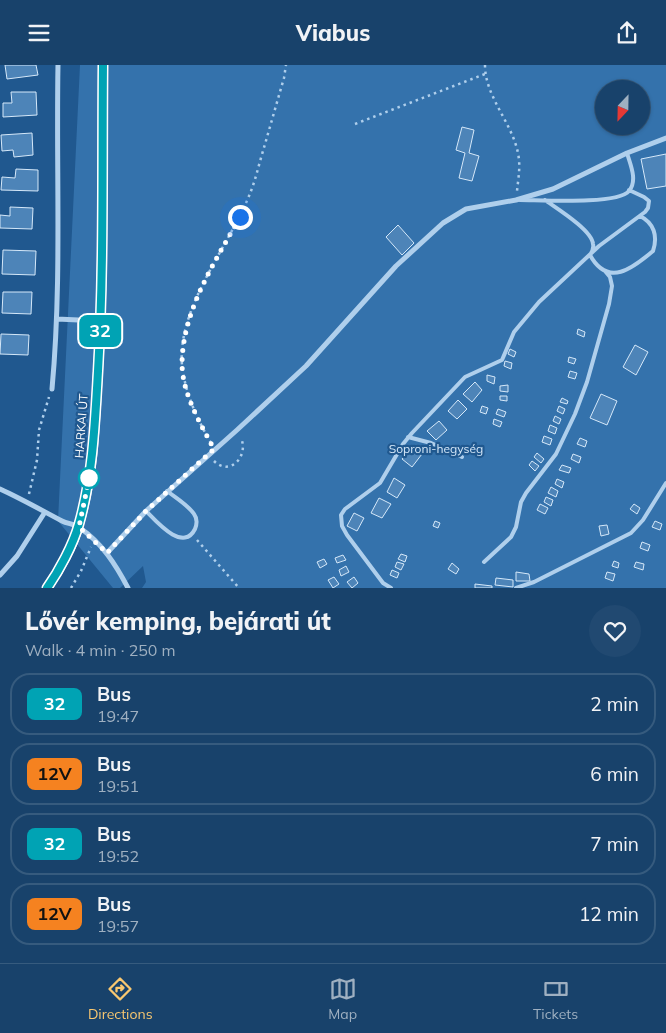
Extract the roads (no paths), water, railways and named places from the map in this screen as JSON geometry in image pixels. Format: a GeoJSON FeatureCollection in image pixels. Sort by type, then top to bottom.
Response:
{"type":"FeatureCollection","features":[{"type":"Feature","properties":{"kind":"main road","name":"HARKAI ÚT"},"geometry":{"type":"LineString","coordinates":[[47,588],[60,567],[79,527],[90,474],[100,321],[103,65]]}},
{"type":"Feature","properties":{"kind":"street"},"geometry":{"type":"LineString","coordinates":[[52,389],[57,319],[58,65]]}},
{"type":"Feature","properties":{"kind":"street"},"geometry":{"type":"LineString","coordinates":[[107,553],[167,491],[306,366],[396,266],[443,223],[466,209],[516,200],[553,189],[627,153],[666,138]]}},
{"type":"Feature","properties":{"kind":"street"},"geometry":{"type":"LineString","coordinates":[[57,319],[100,321]]}},
{"type":"Feature","properties":{"kind":"street"},"geometry":{"type":"LineString","coordinates":[[0,489],[27,501],[65,523],[79,527],[107,553],[128,588]]}},
{"type":"Feature","properties":{"kind":"street"},"geometry":{"type":"LineString","coordinates":[[0,575],[17,556],[45,512]]}},
{"type":"Feature","properties":{"kind":"lane"},"geometry":{"type":"LineString","coordinates":[[516,200],[607,199],[619,197],[629,190],[633,180],[633,173],[627,153]]}},
{"type":"Feature","properties":{"kind":"lane"},"geometry":{"type":"LineString","coordinates":[[391,588],[383,583],[347,535],[341,515],[380,483],[408,437],[465,377],[502,360],[514,332],[539,302],[599,246],[648,209],[649,201],[629,190]]}},
{"type":"Feature","properties":{"kind":"lane"},"geometry":{"type":"LineString","coordinates":[[484,562],[511,537],[516,527],[521,502],[556,454],[587,382],[609,304],[612,286],[610,277],[594,263],[590,255],[593,243],[591,237],[545,200]]}},
{"type":"Feature","properties":{"kind":"lane"},"geometry":{"type":"LineString","coordinates":[[605,271],[622,273],[631,269],[653,251],[656,236],[647,220],[640,216]]}},
{"type":"Feature","properties":{"kind":"lane"},"geometry":{"type":"LineString","coordinates":[[408,437],[431,443],[462,457]]}},
{"type":"Feature","properties":{"kind":"lane"},"geometry":{"type":"LineString","coordinates":[[516,588],[534,582],[631,533],[643,521],[666,483]]}},
{"type":"Feature","properties":{"kind":"lane"},"geometry":{"type":"LineString","coordinates":[[146,511],[173,535],[182,538],[191,534],[196,524],[195,515],[167,491]]}},
{"type":"Feature","properties":{"kind":"park label","name":"Soproni-hegység"},"geometry":{"type":"Point","coordinates":[436,448]}}]}
